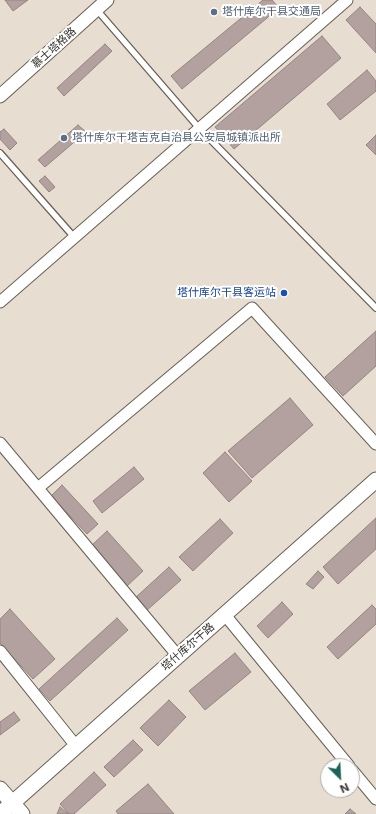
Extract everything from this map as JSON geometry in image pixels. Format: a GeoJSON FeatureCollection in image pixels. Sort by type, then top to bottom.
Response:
{"type":"FeatureCollection","features":[{"type":"Feature","properties":{"kind":"main road","name":"塔什库尔干路"},"geometry":{"type":"LineString","coordinates":[[0,814],[17,809],[76,746],[376,480]]}},
{"type":"Feature","properties":{"kind":"main road"},"geometry":{"type":"LineString","coordinates":[[0,789],[17,809]]}},
{"type":"Feature","properties":{"kind":"street","name":"慕士塔格路"},"geometry":{"type":"LineString","coordinates":[[0,96],[107,0]]}},
{"type":"Feature","properties":{"kind":"street"},"geometry":{"type":"LineString","coordinates":[[0,302],[347,0]]}},
{"type":"Feature","properties":{"kind":"street"},"geometry":{"type":"LineString","coordinates":[[38,488],[252,308],[376,444]]}},
{"type":"Feature","properties":{"kind":"street"},"geometry":{"type":"LineString","coordinates":[[0,443],[178,656]]}},
{"type":"Feature","properties":{"kind":"street"},"geometry":{"type":"LineString","coordinates":[[225,615],[342,758]]}},
{"type":"Feature","properties":{"kind":"street"},"geometry":{"type":"LineString","coordinates":[[0,651],[76,746]]}},
{"type":"Feature","properties":{"kind":"street"},"geometry":{"type":"LineString","coordinates":[[360,780],[376,799]]}},
{"type":"Feature","properties":{"kind":"lane"},"geometry":{"type":"LineString","coordinates":[[97,10],[200,128],[376,308]]}},
{"type":"Feature","properties":{"kind":"lane"},"geometry":{"type":"LineString","coordinates":[[0,153],[74,238]]}},
{"type":"Feature","properties":{"kind":"building"},"geometry":{"type":"Polygon","coordinates":[[[5,0],[28,0],[13,11],[5,0]]]}},
{"type":"Feature","properties":{"kind":"building"},"geometry":{"type":"Polygon","coordinates":[[[263,0],[272,0],[279,8],[182,89],[171,76],[263,0]]]}},
{"type":"Feature","properties":{"kind":"building"},"geometry":{"type":"Polygon","coordinates":[[[360,7],[376,24],[376,53],[346,20],[360,7]]]}},
{"type":"Feature","properties":{"kind":"building"},"geometry":{"type":"Polygon","coordinates":[[[322,36],[341,58],[234,149],[215,127],[322,36]]]}},
{"type":"Feature","properties":{"kind":"building"},"geometry":{"type":"Polygon","coordinates":[[[105,44],[112,51],[64,96],[57,88],[105,44]]]}},
{"type":"Feature","properties":{"kind":"building"},"geometry":{"type":"Polygon","coordinates":[[[367,70],[376,81],[376,91],[340,120],[327,104],[367,70]]]}},
{"type":"Feature","properties":{"kind":"building"},"geometry":{"type":"Polygon","coordinates":[[[78,125],[86,132],[45,167],[38,160],[78,125]]]}},
{"type":"Feature","properties":{"kind":"building"},"geometry":{"type":"Polygon","coordinates":[[[4,129],[17,143],[10,150],[0,139],[0,132],[4,129]]]}},
{"type":"Feature","properties":{"kind":"building"},"geometry":{"type":"Polygon","coordinates":[[[376,135],[376,155],[366,145],[376,135]]]}},
{"type":"Feature","properties":{"kind":"building"},"geometry":{"type":"Polygon","coordinates":[[[45,176],[55,187],[49,192],[39,181],[45,176]]]}},
{"type":"Feature","properties":{"kind":"building"},"geometry":{"type":"Polygon","coordinates":[[[376,331],[376,366],[343,396],[325,377],[376,331]]]}},
{"type":"Feature","properties":{"kind":"building"},"geometry":{"type":"Polygon","coordinates":[[[290,398],[313,425],[252,478],[228,451],[290,398]]]}},
{"type":"Feature","properties":{"kind":"building"},"geometry":{"type":"Polygon","coordinates":[[[225,452],[252,481],[229,502],[203,473],[225,452]]]}},
{"type":"Feature","properties":{"kind":"building"},"geometry":{"type":"Polygon","coordinates":[[[134,467],[144,479],[102,513],[93,501],[134,467]]]}},
{"type":"Feature","properties":{"kind":"building"},"geometry":{"type":"Polygon","coordinates":[[[62,485],[98,524],[87,534],[51,496],[62,485]]]}},
{"type":"Feature","properties":{"kind":"building"},"geometry":{"type":"Polygon","coordinates":[[[376,518],[376,549],[338,584],[323,567],[376,518]]]}},
{"type":"Feature","properties":{"kind":"building"},"geometry":{"type":"Polygon","coordinates":[[[220,519],[233,533],[193,571],[179,557],[220,519]]]}},
{"type":"Feature","properties":{"kind":"building"},"geometry":{"type":"Polygon","coordinates":[[[107,531],[143,571],[127,586],[91,546],[107,531]]]}},
{"type":"Feature","properties":{"kind":"building"},"geometry":{"type":"Polygon","coordinates":[[[169,567],[181,580],[146,611],[135,598],[169,567]]]}},
{"type":"Feature","properties":{"kind":"building"},"geometry":{"type":"Polygon","coordinates":[[[318,571],[324,577],[313,589],[306,584],[318,571]]]}},
{"type":"Feature","properties":{"kind":"building"},"geometry":{"type":"Polygon","coordinates":[[[282,602],[293,614],[268,638],[257,626],[282,602]]]}},
{"type":"Feature","properties":{"kind":"building"},"geometry":{"type":"Polygon","coordinates":[[[372,605],[376,609],[376,624],[338,659],[327,647],[372,605]]]}},
{"type":"Feature","properties":{"kind":"building"},"geometry":{"type":"Polygon","coordinates":[[[10,609],[55,659],[33,679],[0,643],[0,619],[10,609]]]}},
{"type":"Feature","properties":{"kind":"building"},"geometry":{"type":"Polygon","coordinates":[[[117,618],[128,630],[50,701],[39,689],[117,618]]]}},
{"type":"Feature","properties":{"kind":"building"},"geometry":{"type":"Polygon","coordinates":[[[235,653],[251,672],[205,710],[189,691],[235,653]]]}},
{"type":"Feature","properties":{"kind":"building"},"geometry":{"type":"Polygon","coordinates":[[[169,700],[186,717],[158,746],[140,728],[169,700]]]}},
{"type":"Feature","properties":{"kind":"building"},"geometry":{"type":"Polygon","coordinates":[[[14,712],[20,720],[0,735],[0,722],[14,712]]]}},
{"type":"Feature","properties":{"kind":"building"},"geometry":{"type":"Polygon","coordinates":[[[133,740],[143,750],[114,777],[104,767],[133,740]]]}},
{"type":"Feature","properties":{"kind":"building"},"geometry":{"type":"Polygon","coordinates":[[[94,772],[106,785],[74,814],[69,814],[60,804],[94,772]]]}},
{"type":"Feature","properties":{"kind":"building"},"geometry":{"type":"Polygon","coordinates":[[[148,784],[174,814],[118,814],[116,811],[148,784]]]}},
{"type":"Feature","properties":{"kind":"building"},"geometry":{"type":"Polygon","coordinates":[[[60,807],[68,814],[57,814],[60,807]]]}},
{"type":"Feature","properties":{"kind":"building"},"geometry":{"type":"Polygon","coordinates":[[[350,809],[356,814],[345,814],[350,809]]]}},
{"type":"Feature","properties":{"kind":"place","name":"塔什库尔干县交通局"},"geometry":{"type":"Point","coordinates":[214,12]}},
{"type":"Feature","properties":{"kind":"place","name":"塔什库尔干塔吉克自治县公安局城镇派出所"},"geometry":{"type":"Point","coordinates":[64,138]}},
{"type":"Feature","properties":{"kind":"place","name":"塔什库尔干县客运站"},"geometry":{"type":"Point","coordinates":[284,293]}}]}
